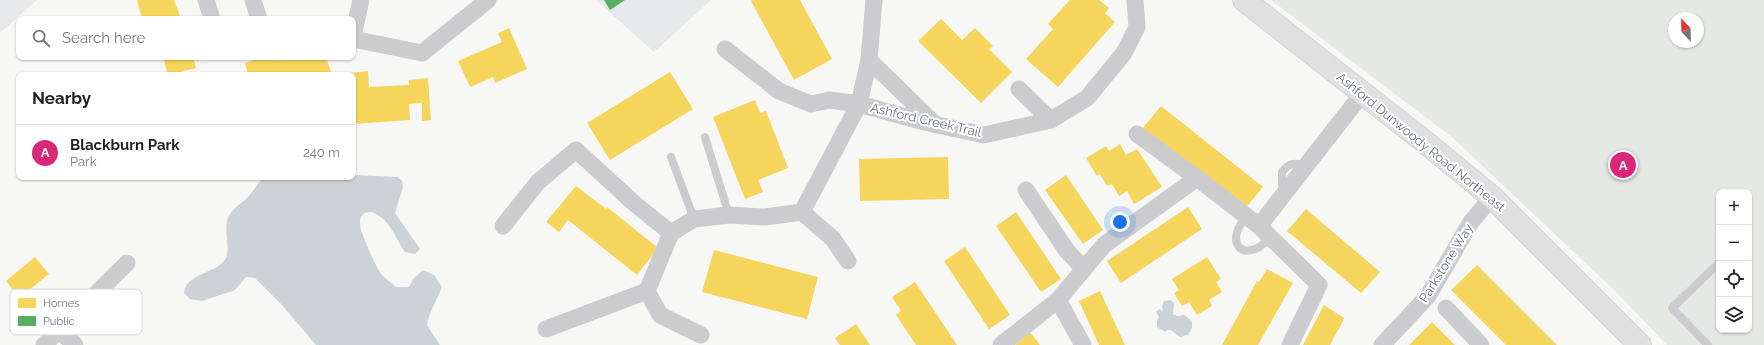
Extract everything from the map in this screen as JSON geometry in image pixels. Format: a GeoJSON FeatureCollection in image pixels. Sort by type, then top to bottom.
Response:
{"type":"FeatureCollection","features":[{"type":"Feature","properties":{"kind":"main road","name":"Ashford Dunwoody Road Northeast"},"geometry":{"type":"LineString","coordinates":[[1244,0],[1430,146],[1492,197],[1640,345]]}},
{"type":"Feature","properties":{"kind":"street"},"geometry":{"type":"LineString","coordinates":[[206,0],[211,16]]}},
{"type":"Feature","properties":{"kind":"street"},"geometry":{"type":"LineString","coordinates":[[253,0],[258,16]]}},
{"type":"Feature","properties":{"kind":"street"},"geometry":{"type":"LineString","coordinates":[[356,22],[361,0]]}},
{"type":"Feature","properties":{"kind":"street"},"geometry":{"type":"LineString","coordinates":[[356,40],[422,53],[488,0]]}},
{"type":"Feature","properties":{"kind":"street","name":"Ashford Creek Trail"},"geometry":{"type":"LineString","coordinates":[[802,212],[859,104],[869,60],[874,0]]}},
{"type":"Feature","properties":{"kind":"street","name":"Ashford Creek Trail"},"geometry":{"type":"LineString","coordinates":[[725,49],[779,91],[811,104],[830,100],[859,104],[937,125],[984,135],[1051,120],[1087,98],[1124,53],[1137,27],[1135,0]]}},
{"type":"Feature","properties":{"kind":"street"},"geometry":{"type":"LineString","coordinates":[[869,60],[937,125]]}},
{"type":"Feature","properties":{"kind":"street"},"geometry":{"type":"LineString","coordinates":[[1019,89],[1051,120]]}},
{"type":"Feature","properties":{"kind":"street"},"geometry":{"type":"LineString","coordinates":[[1258,227],[1362,94]]}},
{"type":"Feature","properties":{"kind":"street"},"geometry":{"type":"LineString","coordinates":[[1137,134],[1198,178],[1258,227],[1319,285],[1290,345]]}},
{"type":"Feature","properties":{"kind":"street"},"geometry":{"type":"LineString","coordinates":[[503,226],[538,182],[576,150],[635,204],[671,232]]}},
{"type":"Feature","properties":{"kind":"street"},"geometry":{"type":"LineString","coordinates":[[1001,345],[1058,300],[1104,245],[1198,178]]}},
{"type":"Feature","properties":{"kind":"street"},"geometry":{"type":"LineString","coordinates":[[1026,190],[1067,251],[1084,269]]}},
{"type":"Feature","properties":{"kind":"street","name":"Parkstone Way"},"geometry":{"type":"LineString","coordinates":[[1382,345],[1428,296],[1471,222],[1492,197]]}},
{"type":"Feature","properties":{"kind":"street"},"geometry":{"type":"LineString","coordinates":[[546,329],[647,291],[671,232],[694,219],[729,215],[765,217],[802,212],[833,239],[848,261]]}},
{"type":"Feature","properties":{"kind":"street"},"geometry":{"type":"LineString","coordinates":[[101,289],[127,263]]}},
{"type":"Feature","properties":{"kind":"street"},"geometry":{"type":"LineString","coordinates":[[647,291],[660,316],[701,335]]}},
{"type":"Feature","properties":{"kind":"street"},"geometry":{"type":"LineString","coordinates":[[1058,300],[1083,345]]}},
{"type":"Feature","properties":{"kind":"street"},"geometry":{"type":"LineString","coordinates":[[1446,308],[1481,345]]}},
{"type":"Feature","properties":{"kind":"street"},"geometry":{"type":"LineString","coordinates":[[44,345],[54,335]]}},
{"type":"Feature","properties":{"kind":"street"},"geometry":{"type":"LineString","coordinates":[[65,335],[76,345]]}},
{"type":"Feature","properties":{"kind":"lane"},"geometry":{"type":"LineString","coordinates":[[706,137],[729,215]]}},
{"type":"Feature","properties":{"kind":"lane"},"geometry":{"type":"LineString","coordinates":[[671,157],[694,219]]}},
{"type":"Feature","properties":{"kind":"lane"},"geometry":{"type":"LineString","coordinates":[[1708,345],[1672,308],[1716,266]]}},
{"type":"Feature","properties":{"kind":"shaded area"},"geometry":{"type":"Polygon","coordinates":[[[0,0],[37,0],[19,16],[16,16],[16,19],[0,33],[0,0]]]}},
{"type":"Feature","properties":{"kind":"shaded area"},"geometry":{"type":"Polygon","coordinates":[[[596,0],[711,0],[654,52],[596,0]]]}},
{"type":"Feature","properties":{"kind":"shaded area"},"geometry":{"type":"Polygon","coordinates":[[[1271,0],[1764,0],[1764,345],[1667,345],[1613,289],[1453,138],[1271,0]]]}},
{"type":"Feature","properties":{"kind":"shaded area"},"geometry":{"type":"Polygon","coordinates":[[[356,175],[398,177],[402,181],[403,187],[395,213],[420,249],[415,254],[405,252],[392,230],[383,219],[373,213],[369,212],[362,215],[360,219],[361,230],[379,271],[396,287],[409,287],[413,279],[423,270],[434,275],[442,287],[431,311],[427,325],[440,345],[316,345],[282,305],[255,278],[246,277],[235,290],[202,301],[190,299],[184,293],[190,282],[224,261],[228,247],[226,227],[228,218],[232,211],[248,197],[261,180],[356,180],[356,175]]]}},
{"type":"Feature","properties":{"kind":"shaded area"},"geometry":{"type":"Polygon","coordinates":[[[1170,300],[1174,303],[1173,314],[1178,316],[1184,315],[1192,321],[1192,328],[1188,335],[1180,337],[1171,330],[1167,330],[1165,332],[1157,327],[1159,317],[1156,312],[1159,309],[1163,311],[1162,306],[1164,301],[1170,300]]]}},
{"type":"Feature","properties":{"kind":"building: Homes"},"geometry":{"type":"Polygon","coordinates":[[[137,0],[174,0],[180,16],[141,16],[137,0]]]}},
{"type":"Feature","properties":{"kind":"building: Homes"},"geometry":{"type":"Polygon","coordinates":[[[800,0],[832,59],[794,80],[751,1],[800,0]]]}},
{"type":"Feature","properties":{"kind":"building: Homes"},"geometry":{"type":"Polygon","coordinates":[[[1070,0],[1099,0],[1109,8],[1105,13],[1115,22],[1058,87],[1026,59],[1053,29],[1048,24],[1070,0]]]}},
{"type":"Feature","properties":{"kind":"building: Homes"},"geometry":{"type":"Polygon","coordinates":[[[941,19],[962,40],[975,28],[993,46],[989,49],[1012,72],[981,103],[918,41],[941,19]]]}},
{"type":"Feature","properties":{"kind":"building: Homes"},"geometry":{"type":"Polygon","coordinates":[[[509,28],[527,69],[495,83],[493,77],[470,87],[458,61],[502,42],[498,33],[509,28]]]}},
{"type":"Feature","properties":{"kind":"building: Homes"},"geometry":{"type":"Polygon","coordinates":[[[164,60],[194,60],[196,68],[180,72],[167,72],[164,60]]]}},
{"type":"Feature","properties":{"kind":"building: Homes"},"geometry":{"type":"Polygon","coordinates":[[[254,60],[327,60],[331,72],[247,72],[245,63],[254,60]]]}},
{"type":"Feature","properties":{"kind":"building: Homes"},"geometry":{"type":"Polygon","coordinates":[[[368,71],[369,87],[409,85],[409,80],[428,78],[431,120],[422,121],[422,103],[409,104],[410,120],[356,124],[356,72],[368,71]]]}},
{"type":"Feature","properties":{"kind":"building: Homes"},"geometry":{"type":"Polygon","coordinates":[[[670,72],[693,109],[610,160],[587,123],[670,72]]]}},
{"type":"Feature","properties":{"kind":"building: Homes"},"geometry":{"type":"Polygon","coordinates":[[[755,100],[760,113],[766,111],[788,168],[758,180],[763,192],[745,199],[713,117],[755,100]]]}},
{"type":"Feature","properties":{"kind":"building: Homes"},"geometry":{"type":"Polygon","coordinates":[[[1161,106],[1263,187],[1243,211],[1141,130],[1161,106]]]}},
{"type":"Feature","properties":{"kind":"building: Homes"},"geometry":{"type":"Polygon","coordinates":[[[1120,144],[1126,155],[1137,149],[1162,187],[1134,204],[1127,191],[1119,196],[1112,184],[1107,186],[1100,174],[1097,176],[1086,158],[1106,146],[1109,151],[1120,144]]]}},
{"type":"Feature","properties":{"kind":"building: Homes"},"geometry":{"type":"Polygon","coordinates":[[[948,157],[949,199],[860,201],[859,159],[948,157]]]}},
{"type":"Feature","properties":{"kind":"building: Homes"},"geometry":{"type":"Polygon","coordinates":[[[1066,175],[1103,230],[1083,244],[1045,190],[1066,175]]]}},
{"type":"Feature","properties":{"kind":"building: Homes"},"geometry":{"type":"Polygon","coordinates":[[[576,186],[606,209],[607,207],[658,248],[637,275],[568,220],[559,232],[546,222],[576,186]]]}},
{"type":"Feature","properties":{"kind":"building: Homes"},"geometry":{"type":"Polygon","coordinates":[[[1188,207],[1202,229],[1121,283],[1107,261],[1188,207]]]}},
{"type":"Feature","properties":{"kind":"building: Homes"},"geometry":{"type":"Polygon","coordinates":[[[1306,209],[1380,272],[1361,293],[1287,231],[1306,209]]]}},
{"type":"Feature","properties":{"kind":"building: Homes"},"geometry":{"type":"Polygon","coordinates":[[[1016,212],[1061,279],[1041,292],[996,226],[1016,212]]]}},
{"type":"Feature","properties":{"kind":"building: Homes"},"geometry":{"type":"Polygon","coordinates":[[[965,247],[1010,315],[989,329],[944,261],[965,247]]]}},
{"type":"Feature","properties":{"kind":"building: Homes"},"geometry":{"type":"Polygon","coordinates":[[[714,250],[818,277],[807,319],[702,292],[714,250]]]}},
{"type":"Feature","properties":{"kind":"building: Homes"},"geometry":{"type":"Polygon","coordinates":[[[35,257],[49,274],[30,289],[12,289],[6,281],[35,257]]]}},
{"type":"Feature","properties":{"kind":"building: Homes"},"geometry":{"type":"Polygon","coordinates":[[[1207,257],[1221,279],[1216,282],[1222,292],[1209,300],[1212,306],[1197,315],[1189,302],[1182,306],[1174,293],[1179,290],[1172,279],[1207,257]]]}},
{"type":"Feature","properties":{"kind":"building: Homes"},"geometry":{"type":"Polygon","coordinates":[[[1477,265],[1557,345],[1506,345],[1451,290],[1477,265]]]}},
{"type":"Feature","properties":{"kind":"building: Homes"},"geometry":{"type":"Polygon","coordinates":[[[1267,269],[1293,283],[1258,345],[1222,345],[1257,281],[1259,282],[1267,269]]]}},
{"type":"Feature","properties":{"kind":"building: Homes"},"geometry":{"type":"Polygon","coordinates":[[[915,282],[957,345],[916,345],[896,315],[901,311],[892,297],[915,282]]]}},
{"type":"Feature","properties":{"kind":"building: Homes"},"geometry":{"type":"Polygon","coordinates":[[[1100,291],[1125,345],[1099,345],[1079,301],[1100,291]]]}},
{"type":"Feature","properties":{"kind":"building: Homes"},"geometry":{"type":"Polygon","coordinates":[[[1324,305],[1344,318],[1343,321],[1330,345],[1303,345],[1324,305]]]}},
{"type":"Feature","properties":{"kind":"building: Homes"},"geometry":{"type":"Polygon","coordinates":[[[1432,322],[1455,345],[1409,345],[1432,322]]]}},
{"type":"Feature","properties":{"kind":"building: Homes"},"geometry":{"type":"Polygon","coordinates":[[[856,324],[870,345],[840,345],[835,338],[856,324]]]}},
{"type":"Feature","properties":{"kind":"building: Homes"},"geometry":{"type":"Polygon","coordinates":[[[1030,332],[1040,345],[1015,345],[1030,332]]]}},
{"type":"Feature","properties":{"kind":"building: Public"},"geometry":{"type":"Polygon","coordinates":[[[604,0],[625,0],[610,10],[604,0]]]}},
{"type":"Feature","properties":{"kind":"place","name":"Blackburn Park"},"geometry":{"type":"Point","coordinates":[1623,165]}}]}
